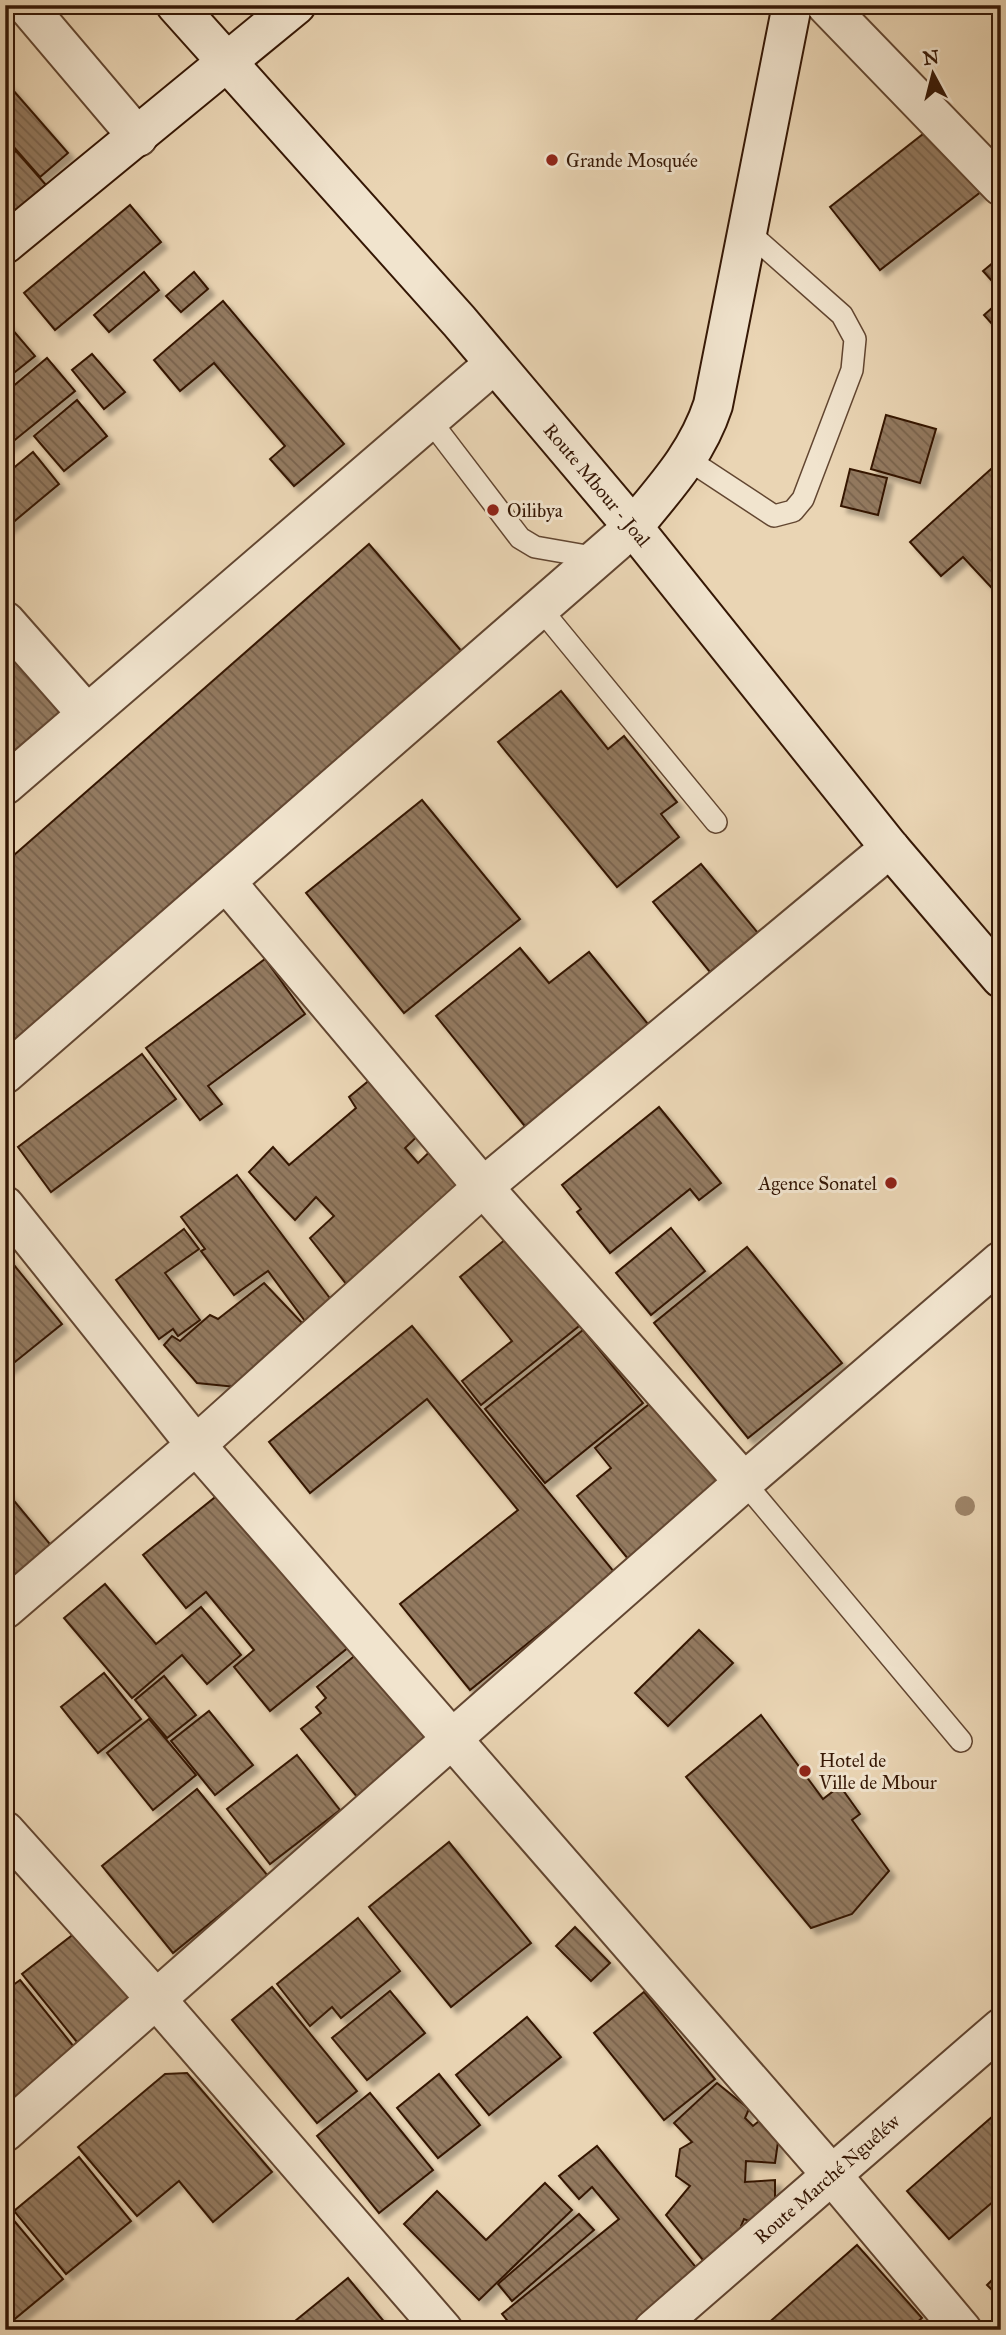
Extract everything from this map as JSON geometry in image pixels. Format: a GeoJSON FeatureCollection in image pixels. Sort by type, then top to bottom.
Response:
{"type":"FeatureCollection","features":[{"type":"Feature","properties":{"kind":"street"},"geometry":{"type":"LineString","coordinates":[[26,5],[138,137]]}},
{"type":"Feature","properties":{"kind":"street","name":"Route Mbour - Joal"},"geometry":{"type":"LineString","coordinates":[[176,5],[459,321],[633,527],[890,848],[1001,978]]}},
{"type":"Feature","properties":{"kind":"street"},"geometry":{"type":"LineString","coordinates":[[5,244],[228,64],[296,5]]}},
{"type":"Feature","properties":{"kind":"street"},"geometry":{"type":"LineString","coordinates":[[5,1074],[633,527],[688,460],[703,434],[713,405],[792,5]]}},
{"type":"Feature","properties":{"kind":"street"},"geometry":{"type":"LineString","coordinates":[[826,5],[1001,186]]}},
{"type":"Feature","properties":{"kind":"street"},"geometry":{"type":"LineString","coordinates":[[5,785],[494,364]]}},
{"type":"Feature","properties":{"kind":"street"},"geometry":{"type":"LineString","coordinates":[[5,621],[87,714]]}},
{"type":"Feature","properties":{"kind":"street"},"geometry":{"type":"LineString","coordinates":[[5,1609],[196,1445],[483,1187],[890,848]]}},
{"type":"Feature","properties":{"kind":"street"},"geometry":{"type":"LineString","coordinates":[[226,882],[483,1187],[744,1482]]}},
{"type":"Feature","properties":{"kind":"street"},"geometry":{"type":"LineString","coordinates":[[5,1206],[196,1445],[453,1737],[831,2174],[962,2330]]}},
{"type":"Feature","properties":{"kind":"street"},"geometry":{"type":"LineString","coordinates":[[5,2132],[744,1482],[1001,1261]]}},
{"type":"Feature","properties":{"kind":"street"},"geometry":{"type":"LineString","coordinates":[[5,1831],[156,1999],[443,2330]]}},
{"type":"Feature","properties":{"kind":"street","name":"Route Marché Nguéléw"},"geometry":{"type":"LineString","coordinates":[[653,2330],[1001,2028]]}},
{"type":"Feature","properties":{"kind":"lane"},"geometry":{"type":"LineString","coordinates":[[688,460],[774,516],[793,511],[803,499],[852,370],[855,340],[842,315],[747,231]]}},
{"type":"Feature","properties":{"kind":"lane"},"geometry":{"type":"LineString","coordinates":[[429,419],[520,538],[543,550],[598,558]]}},
{"type":"Feature","properties":{"kind":"lane"},"geometry":{"type":"LineString","coordinates":[[540,608],[716,821]]}},
{"type":"Feature","properties":{"kind":"lane"},"geometry":{"type":"LineString","coordinates":[[744,1482],[961,1741]]}},
{"type":"Feature","properties":{"kind":"building"},"geometry":{"type":"Polygon","coordinates":[[[5,81],[68,153],[40,177],[5,137],[5,81]]]}},
{"type":"Feature","properties":{"kind":"building"},"geometry":{"type":"Polygon","coordinates":[[[932,127],[982,191],[880,270],[830,207],[932,127]]]}},
{"type":"Feature","properties":{"kind":"building"},"geometry":{"type":"Polygon","coordinates":[[[16,151],[46,185],[5,219],[5,160],[16,151]]]}},
{"type":"Feature","properties":{"kind":"building"},"geometry":{"type":"Polygon","coordinates":[[[130,205],[161,242],[55,330],[24,293],[130,205]]]}},
{"type":"Feature","properties":{"kind":"building"},"geometry":{"type":"Polygon","coordinates":[[[1001,256],[1001,291],[983,271],[1001,256]]]}},
{"type":"Feature","properties":{"kind":"building"},"geometry":{"type":"Polygon","coordinates":[[[144,272],[159,290],[109,332],[94,315],[144,272]]]}},
{"type":"Feature","properties":{"kind":"building"},"geometry":{"type":"Polygon","coordinates":[[[194,272],[208,289],[181,312],[166,296],[194,272]]]}},
{"type":"Feature","properties":{"kind":"building"},"geometry":{"type":"Polygon","coordinates":[[[1001,300],[1001,334],[984,315],[1001,300]]]}},
{"type":"Feature","properties":{"kind":"building"},"geometry":{"type":"Polygon","coordinates":[[[223,301],[344,444],[294,486],[270,459],[285,446],[214,363],[180,391],[154,360],[223,301]]]}},
{"type":"Feature","properties":{"kind":"building"},"geometry":{"type":"Polygon","coordinates":[[[5,321],[35,356],[5,380],[5,321]]]}},
{"type":"Feature","properties":{"kind":"building"},"geometry":{"type":"Polygon","coordinates":[[[92,354],[125,392],[104,409],[72,370],[92,354]]]}},
{"type":"Feature","properties":{"kind":"building"},"geometry":{"type":"Polygon","coordinates":[[[47,358],[75,391],[5,448],[5,393],[47,358]]]}},
{"type":"Feature","properties":{"kind":"building"},"geometry":{"type":"Polygon","coordinates":[[[77,400],[107,436],[64,471],[34,436],[77,400]]]}},
{"type":"Feature","properties":{"kind":"building"},"geometry":{"type":"Polygon","coordinates":[[[886,415],[936,429],[920,483],[871,469],[886,415]]]}},
{"type":"Feature","properties":{"kind":"building"},"geometry":{"type":"Polygon","coordinates":[[[33,452],[59,484],[5,529],[5,475],[33,452]]]}},
{"type":"Feature","properties":{"kind":"building"},"geometry":{"type":"Polygon","coordinates":[[[1001,460],[1001,578],[991,587],[963,557],[941,576],[910,542],[1001,460]]]}},
{"type":"Feature","properties":{"kind":"building"},"geometry":{"type":"Polygon","coordinates":[[[850,469],[887,478],[878,515],[841,506],[850,469]]]}},
{"type":"Feature","properties":{"kind":"building"},"geometry":{"type":"Polygon","coordinates":[[[369,544],[470,661],[5,1059],[5,863],[369,544]]]}},
{"type":"Feature","properties":{"kind":"building"},"geometry":{"type":"Polygon","coordinates":[[[5,643],[63,710],[5,759],[5,643]]]}},
{"type":"Feature","properties":{"kind":"building"},"geometry":{"type":"Polygon","coordinates":[[[561,691],[608,749],[624,736],[677,802],[661,814],[679,837],[617,887],[498,742],[561,691]]]}},
{"type":"Feature","properties":{"kind":"building"},"geometry":{"type":"Polygon","coordinates":[[[422,800],[520,919],[404,1013],[306,893],[422,800]]]}},
{"type":"Feature","properties":{"kind":"building"},"geometry":{"type":"Polygon","coordinates":[[[701,864],[758,933],[710,972],[653,902],[701,864]]]}},
{"type":"Feature","properties":{"kind":"building"},"geometry":{"type":"Polygon","coordinates":[[[520,948],[549,983],[589,952],[657,1035],[532,1135],[436,1016],[520,948]]]}},
{"type":"Feature","properties":{"kind":"building"},"geometry":{"type":"Polygon","coordinates":[[[265,959],[305,1014],[208,1086],[222,1104],[200,1120],[146,1048],[265,959]]]}},
{"type":"Feature","properties":{"kind":"building"},"geometry":{"type":"Polygon","coordinates":[[[142,1054],[176,1099],[51,1192],[18,1147],[142,1054]]]}},
{"type":"Feature","properties":{"kind":"building"},"geometry":{"type":"Polygon","coordinates":[[[383,1069],[428,1126],[405,1148],[418,1163],[441,1141],[477,1183],[351,1290],[310,1238],[334,1216],[316,1197],[295,1220],[249,1172],[273,1147],[289,1165],[356,1108],[349,1097],[383,1069]]]}},
{"type":"Feature","properties":{"kind":"building"},"geometry":{"type":"Polygon","coordinates":[[[659,1107],[721,1183],[699,1200],[690,1189],[610,1253],[577,1212],[581,1209],[562,1185],[659,1107]]]}},
{"type":"Feature","properties":{"kind":"building"},"geometry":{"type":"Polygon","coordinates":[[[237,1175],[332,1301],[305,1321],[268,1271],[234,1295],[201,1251],[205,1249],[181,1217],[237,1175]]]}},
{"type":"Feature","properties":{"kind":"building"},"geometry":{"type":"Polygon","coordinates":[[[671,1228],[705,1271],[651,1315],[616,1273],[671,1228]]]}},
{"type":"Feature","properties":{"kind":"building"},"geometry":{"type":"Polygon","coordinates":[[[184,1229],[199,1249],[165,1273],[200,1320],[178,1336],[173,1329],[159,1339],[116,1280],[184,1229]]]}},
{"type":"Feature","properties":{"kind":"building"},"geometry":{"type":"Polygon","coordinates":[[[512,1234],[584,1322],[481,1405],[462,1381],[512,1341],[460,1277],[512,1234]]]}},
{"type":"Feature","properties":{"kind":"building"},"geometry":{"type":"Polygon","coordinates":[[[747,1247],[842,1363],[748,1438],[654,1323],[747,1247]]]}},
{"type":"Feature","properties":{"kind":"building"},"geometry":{"type":"Polygon","coordinates":[[[5,1254],[62,1324],[5,1370],[5,1254]]]}},
{"type":"Feature","properties":{"kind":"building"},"geometry":{"type":"Polygon","coordinates":[[[264,1283],[304,1325],[236,1387],[197,1383],[164,1345],[172,1336],[180,1341],[210,1315],[218,1319],[264,1283]]]}},
{"type":"Feature","properties":{"kind":"building"},"geometry":{"type":"Polygon","coordinates":[[[412,1326],[615,1573],[470,1690],[400,1604],[518,1510],[427,1399],[310,1493],[269,1442],[412,1326]]]}},
{"type":"Feature","properties":{"kind":"building"},"geometry":{"type":"Polygon","coordinates":[[[583,1330],[643,1403],[545,1483],[485,1409],[583,1330]]]}},
{"type":"Feature","properties":{"kind":"building"},"geometry":{"type":"Polygon","coordinates":[[[653,1401],[725,1490],[633,1565],[577,1496],[611,1468],[595,1448],[653,1401]]]}},
{"type":"Feature","properties":{"kind":"building"},"geometry":{"type":"Polygon","coordinates":[[[5,1490],[59,1555],[5,1599],[5,1490]]]}},
{"type":"Feature","properties":{"kind":"building"},"geometry":{"type":"Polygon","coordinates":[[[224,1490],[350,1646],[270,1711],[234,1667],[254,1650],[206,1592],[186,1608],[143,1555],[224,1490]]]}},
{"type":"Feature","properties":{"kind":"building"},"geometry":{"type":"Polygon","coordinates":[[[105,1584],[156,1644],[201,1607],[241,1655],[207,1684],[182,1655],[132,1698],[64,1618],[105,1584]]]}},
{"type":"Feature","properties":{"kind":"building"},"geometry":{"type":"Polygon","coordinates":[[[699,1630],[733,1663],[668,1726],[635,1693],[699,1630]]]}},
{"type":"Feature","properties":{"kind":"building"},"geometry":{"type":"Polygon","coordinates":[[[358,1653],[429,1741],[358,1798],[301,1729],[321,1713],[316,1707],[326,1698],[317,1687],[358,1653]]]}},
{"type":"Feature","properties":{"kind":"building"},"geometry":{"type":"Polygon","coordinates":[[[104,1673],[141,1719],[98,1753],[61,1707],[104,1673]]]}},
{"type":"Feature","properties":{"kind":"building"},"geometry":{"type":"Polygon","coordinates":[[[164,1676],[196,1715],[167,1738],[135,1700],[164,1676]]]}},
{"type":"Feature","properties":{"kind":"building"},"geometry":{"type":"Polygon","coordinates":[[[209,1711],[253,1765],[215,1795],[171,1741],[209,1711]]]}},
{"type":"Feature","properties":{"kind":"building"},"geometry":{"type":"Polygon","coordinates":[[[761,1715],[823,1799],[840,1786],[860,1814],[852,1820],[889,1871],[852,1914],[811,1928],[686,1777],[761,1715]]]}},
{"type":"Feature","properties":{"kind":"building"},"geometry":{"type":"Polygon","coordinates":[[[149,1719],[196,1775],[153,1810],[107,1753],[149,1719]]]}},
{"type":"Feature","properties":{"kind":"building"},"geometry":{"type":"Polygon","coordinates":[[[297,1755],[340,1810],[270,1864],[227,1809],[297,1755]]]}},
{"type":"Feature","properties":{"kind":"building"},"geometry":{"type":"Polygon","coordinates":[[[197,1789],[268,1876],[173,1953],[102,1866],[197,1789]]]}},
{"type":"Feature","properties":{"kind":"building"},"geometry":{"type":"Polygon","coordinates":[[[449,1842],[531,1943],[451,2007],[369,1907],[449,1842]]]}},
{"type":"Feature","properties":{"kind":"building"},"geometry":{"type":"Polygon","coordinates":[[[358,1918],[400,1971],[341,2018],[332,2007],[310,2026],[277,1984],[358,1918]]]}},
{"type":"Feature","properties":{"kind":"building"},"geometry":{"type":"Polygon","coordinates":[[[575,1927],[610,1963],[591,1981],[556,1946],[575,1927]]]}},
{"type":"Feature","properties":{"kind":"building"},"geometry":{"type":"Polygon","coordinates":[[[79,1930],[140,2007],[85,2052],[22,1974],[79,1930]]]}},
{"type":"Feature","properties":{"kind":"building"},"geometry":{"type":"Polygon","coordinates":[[[20,1980],[83,2058],[20,2108],[5,2089],[5,1991],[20,1980]]]}},
{"type":"Feature","properties":{"kind":"building"},"geometry":{"type":"Polygon","coordinates":[[[272,1987],[357,2091],[317,2123],[232,2020],[272,1987]]]}},
{"type":"Feature","properties":{"kind":"building"},"geometry":{"type":"Polygon","coordinates":[[[390,1991],[425,2033],[367,2080],[332,2038],[390,1991]]]}},
{"type":"Feature","properties":{"kind":"building"},"geometry":{"type":"Polygon","coordinates":[[[644,1992],[715,2079],[664,2120],[594,2033],[644,1992]]]}},
{"type":"Feature","properties":{"kind":"building"},"geometry":{"type":"Polygon","coordinates":[[[527,2017],[561,2057],[489,2115],[456,2075],[527,2017]]]}},
{"type":"Feature","properties":{"kind":"building"},"geometry":{"type":"Polygon","coordinates":[[[187,2073],[272,2172],[213,2222],[179,2181],[137,2216],[78,2147],[165,2074],[187,2073]]]}},
{"type":"Feature","properties":{"kind":"building"},"geometry":{"type":"Polygon","coordinates":[[[439,2074],[480,2125],[438,2158],[397,2108],[439,2074]]]}},
{"type":"Feature","properties":{"kind":"building"},"geometry":{"type":"Polygon","coordinates":[[[717,2083],[749,2109],[745,2118],[753,2126],[759,2121],[778,2142],[775,2163],[746,2161],[745,2182],[775,2180],[775,2203],[754,2223],[744,2219],[741,2226],[744,2234],[707,2265],[666,2215],[690,2186],[676,2176],[680,2149],[692,2142],[674,2123],[717,2083]]]}},
{"type":"Feature","properties":{"kind":"building"},"geometry":{"type":"Polygon","coordinates":[[[370,2093],[433,2170],[379,2213],[317,2136],[370,2093]]]}},
{"type":"Feature","properties":{"kind":"building"},"geometry":{"type":"Polygon","coordinates":[[[1001,2109],[1001,2195],[949,2239],[907,2191],[1001,2109]]]}},
{"type":"Feature","properties":{"kind":"building"},"geometry":{"type":"Polygon","coordinates":[[[597,2146],[703,2276],[636,2330],[515,2330],[502,2314],[619,2219],[592,2187],[579,2199],[559,2176],[597,2146]]]}},
{"type":"Feature","properties":{"kind":"building"},"geometry":{"type":"Polygon","coordinates":[[[79,2157],[131,2221],[66,2274],[14,2211],[79,2157]]]}},
{"type":"Feature","properties":{"kind":"building"},"geometry":{"type":"Polygon","coordinates":[[[545,2183],[572,2210],[479,2300],[404,2224],[437,2191],[486,2240],[545,2183]]]}},
{"type":"Feature","properties":{"kind":"building"},"geometry":{"type":"Polygon","coordinates":[[[5,2210],[63,2279],[5,2327],[5,2210]]]}},
{"type":"Feature","properties":{"kind":"building"},"geometry":{"type":"Polygon","coordinates":[[[579,2214],[594,2230],[512,2301],[498,2284],[579,2214]]]}},
{"type":"Feature","properties":{"kind":"building"},"geometry":{"type":"Polygon","coordinates":[[[857,2245],[922,2318],[908,2330],[770,2330],[766,2325],[857,2245]]]}},
{"type":"Feature","properties":{"kind":"building"},"geometry":{"type":"Polygon","coordinates":[[[1001,2271],[1001,2299],[987,2285],[1001,2271]]]}},
{"type":"Feature","properties":{"kind":"building"},"geometry":{"type":"Polygon","coordinates":[[[348,2278],[391,2330],[284,2330],[348,2278]]]}},
{"type":"Feature","properties":{"kind":"place","name":"Grande Mosquée"},"geometry":{"type":"Point","coordinates":[552,160]}},
{"type":"Feature","properties":{"kind":"place","name":"Oilibya"},"geometry":{"type":"Point","coordinates":[493,510]}},
{"type":"Feature","properties":{"kind":"place","name":"Agence Sonatel"},"geometry":{"type":"Point","coordinates":[891,1183]}},
{"type":"Feature","properties":{"kind":"place","name":"Hotel de Ville de Mbour"},"geometry":{"type":"Point","coordinates":[805,1771]}}]}
